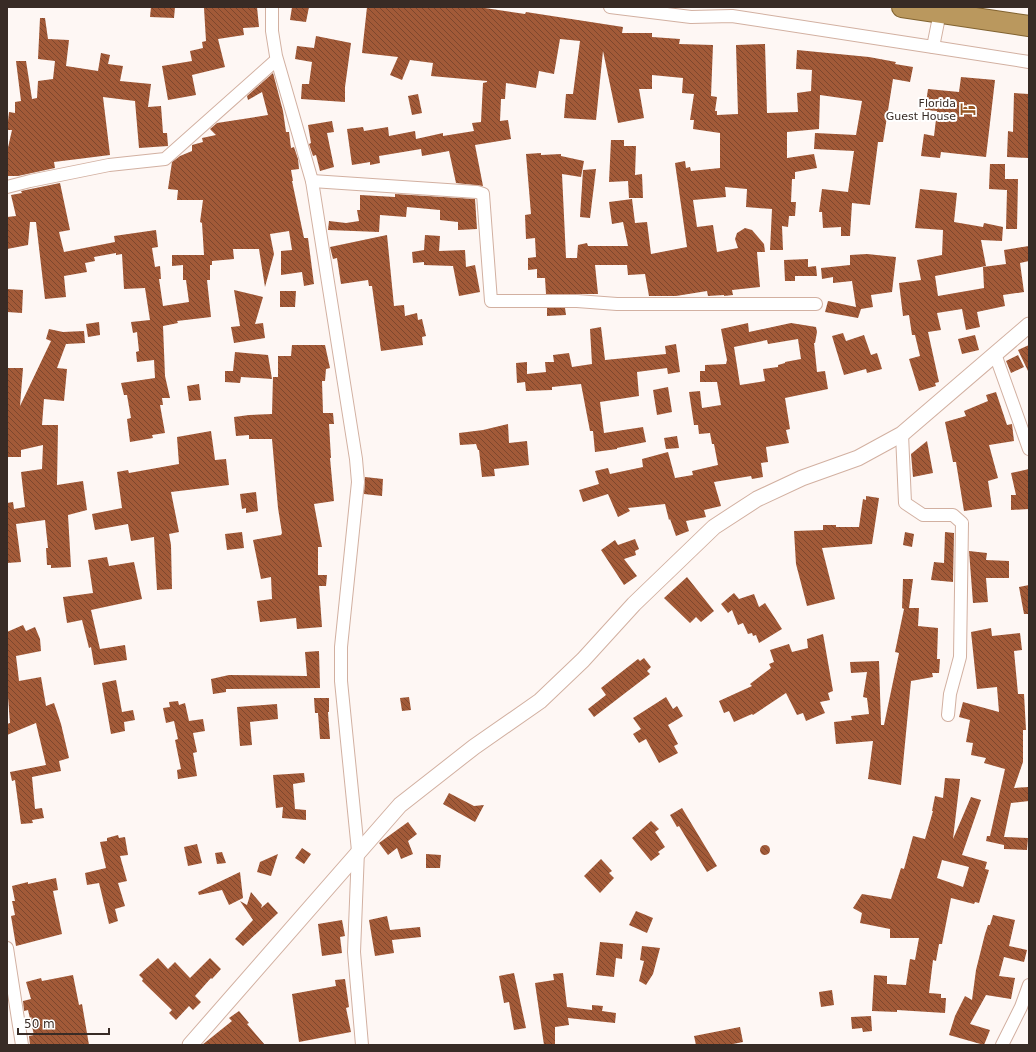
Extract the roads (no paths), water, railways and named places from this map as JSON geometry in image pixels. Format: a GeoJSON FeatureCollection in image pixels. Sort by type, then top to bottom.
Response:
{"type":"FeatureCollection","features":[{"type":"Feature","properties":{"kind":"highway"},"geometry":{"type":"LineString","coordinates":[[902,7],[941,10],[1029,26]]}},
{"type":"Feature","properties":{"kind":"street"},"geometry":{"type":"LineString","coordinates":[[272,7],[272,31],[276,56],[312,181],[356,459],[358,482],[341,647],[341,681],[358,851],[354,952],[362,1045]]}},
{"type":"Feature","properties":{"kind":"street"},"geometry":{"type":"LineString","coordinates":[[610,7],[691,17],[732,16],[1029,62]]}},
{"type":"Feature","properties":{"kind":"street"},"geometry":{"type":"LineString","coordinates":[[933,47],[941,10]]}},
{"type":"Feature","properties":{"kind":"street"},"geometry":{"type":"LineString","coordinates":[[7,187],[30,180],[109,165],[165,159],[274,62]]}},
{"type":"Feature","properties":{"kind":"street"},"geometry":{"type":"LineString","coordinates":[[312,181],[477,192],[483,194],[490,301],[578,301],[617,304],[816,304]]}},
{"type":"Feature","properties":{"kind":"street"},"geometry":{"type":"LineString","coordinates":[[190,1045],[358,851],[400,805],[474,747],[540,701],[583,660],[634,604],[714,527],[757,499],[802,478],[858,458],[902,434],[1029,325]]}},
{"type":"Feature","properties":{"kind":"street"},"geometry":{"type":"LineString","coordinates":[[995,354],[1029,449]]}},
{"type":"Feature","properties":{"kind":"street"},"geometry":{"type":"LineString","coordinates":[[902,434],[905,503],[923,515],[953,515],[962,523],[960,657],[950,694],[948,715]]}},
{"type":"Feature","properties":{"kind":"street"},"geometry":{"type":"LineString","coordinates":[[7,948],[22,1045]]}},
{"type":"Feature","properties":{"kind":"street"},"geometry":{"type":"LineString","coordinates":[[1002,1045],[1021,1007],[1029,985]]}},
{"type":"Feature","properties":{"kind":"place","name":"Florida Guest House"},"geometry":{"type":"Point","coordinates":[968,109]}}]}
